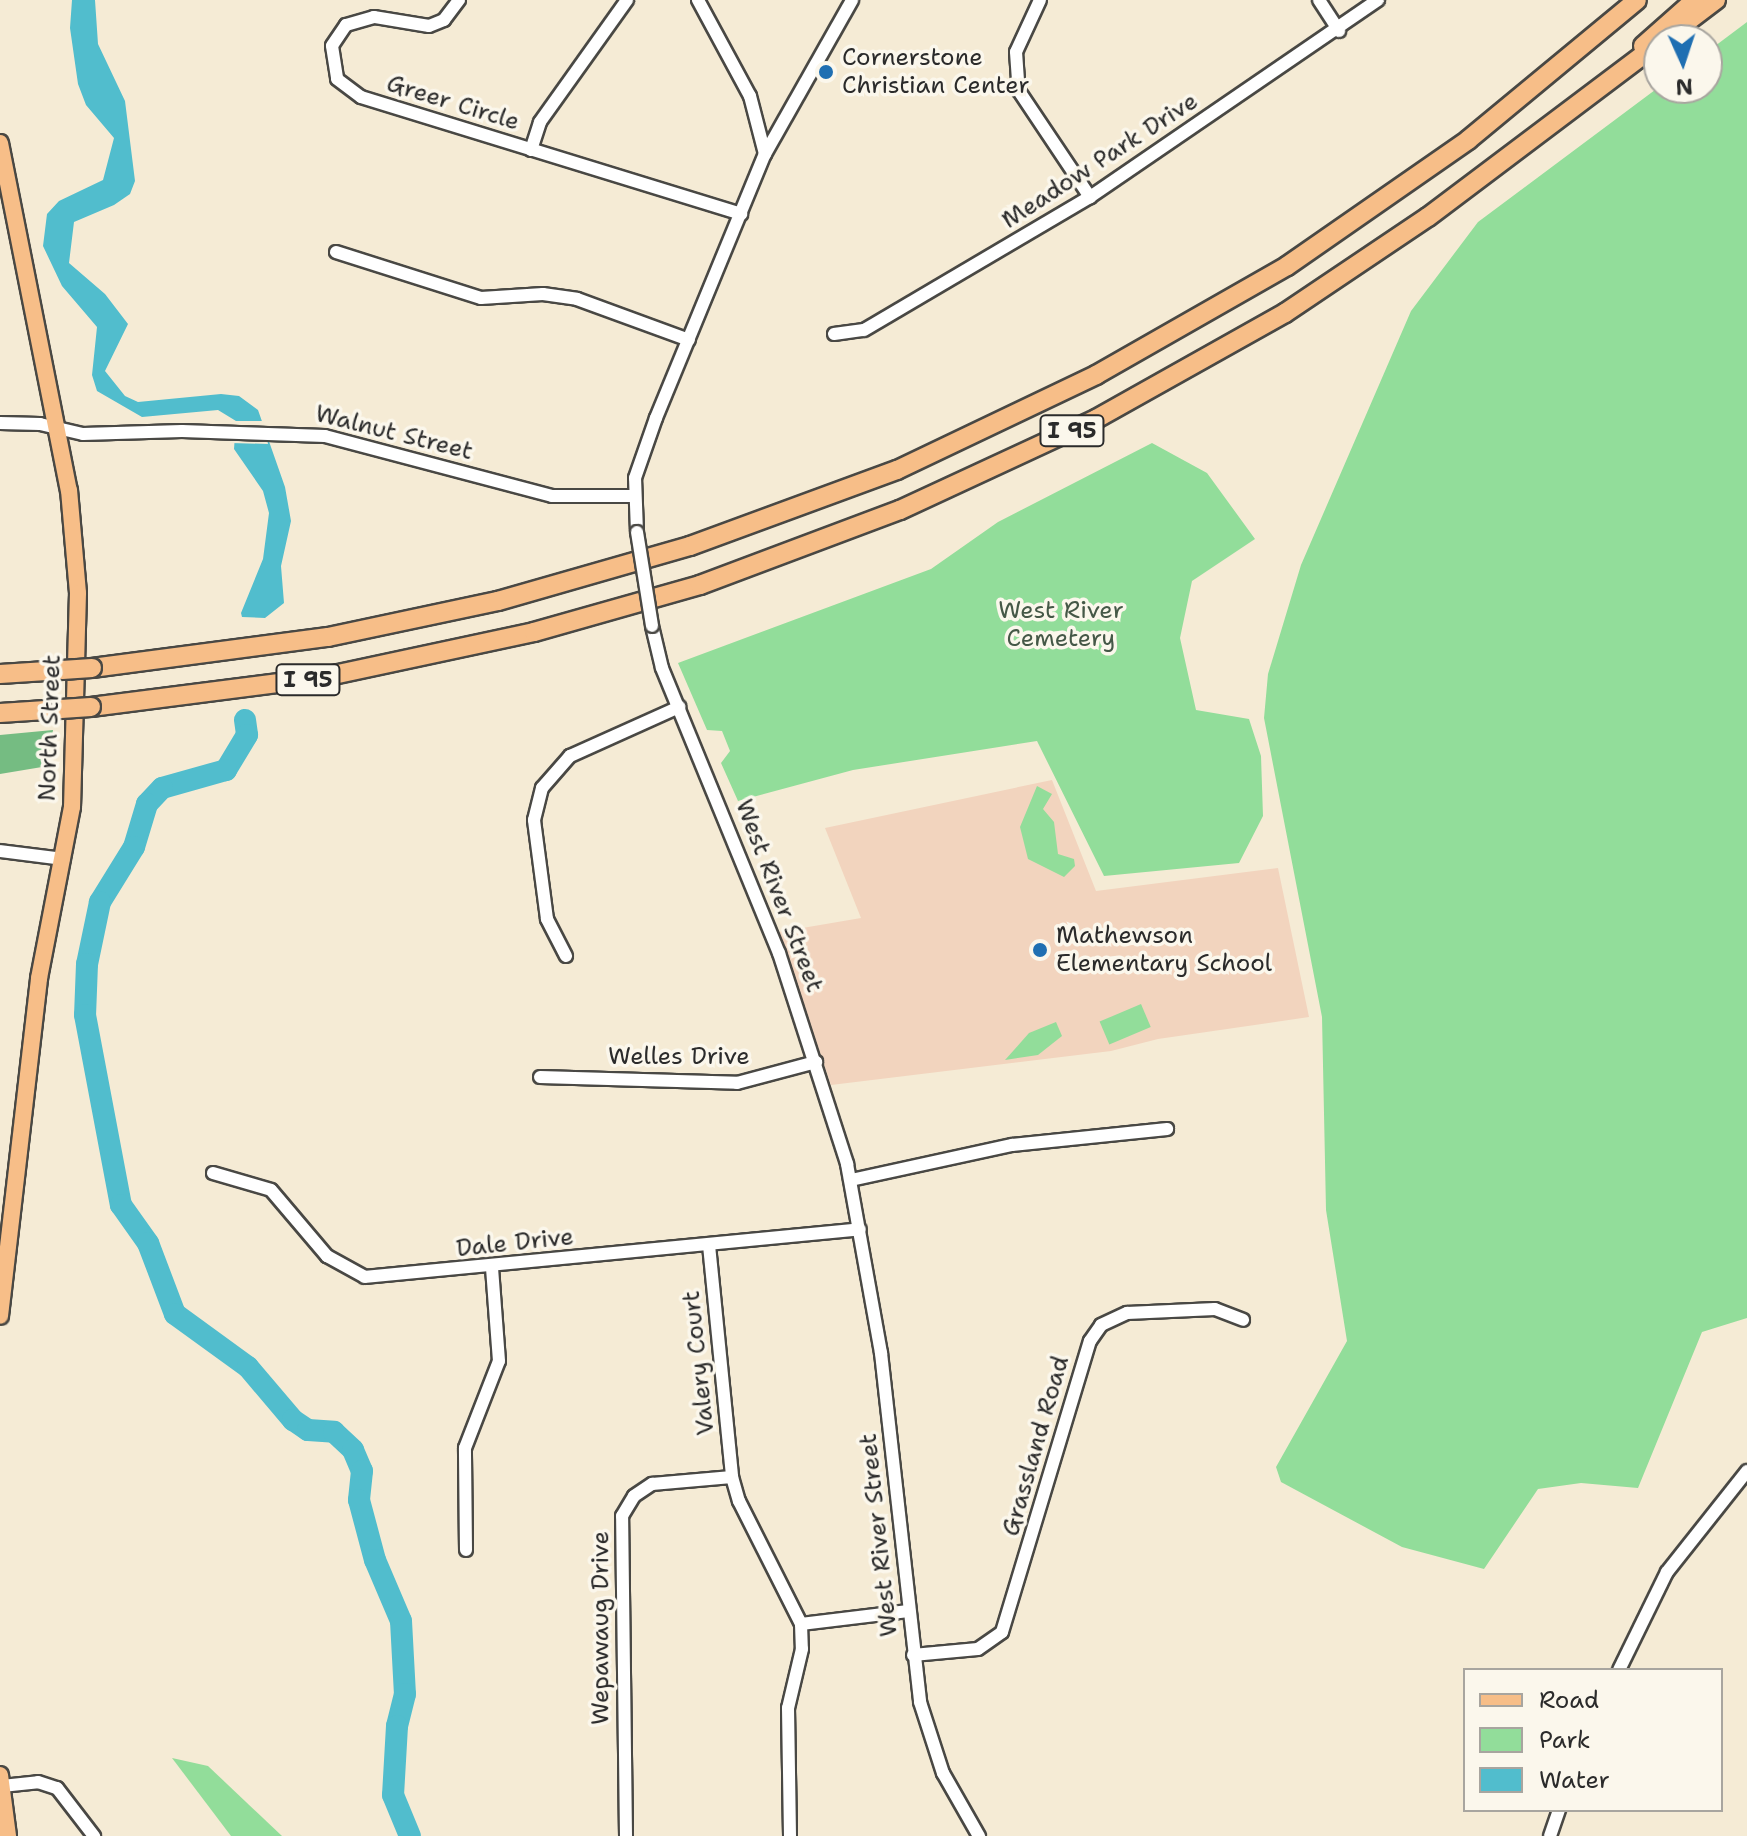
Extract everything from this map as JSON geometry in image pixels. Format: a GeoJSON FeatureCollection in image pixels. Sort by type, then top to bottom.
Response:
{"type":"FeatureCollection","features":[{"type":"Feature","properties":{"kind":"highway","name":"I 95"},"geometry":{"type":"LineString","coordinates":[[0,674],[92,668],[285,644],[498,601],[690,546],[897,470],[1122,362],[1323,243],[1504,113],[1637,0]]}},
{"type":"Feature","properties":{"kind":"highway","name":"I 95"},"geometry":{"type":"LineString","coordinates":[[0,713],[91,707],[309,679],[492,642],[658,598],[861,527],[1058,439],[1248,336],[1428,217],[1565,113],[1695,0]]}},
{"type":"Feature","properties":{"kind":"highway"},"geometry":{"type":"LineString","coordinates":[[1684,24],[1716,0]]}},
{"type":"Feature","properties":{"kind":"highway"},"geometry":{"type":"LineString","coordinates":[[1565,113],[1643,54]]}},
{"type":"Feature","properties":{"kind":"main road","name":"North Street"},"geometry":{"type":"LineString","coordinates":[[0,143],[69,490],[78,593],[72,807],[39,979],[0,1316]]}},
{"type":"Feature","properties":{"kind":"main road"},"geometry":{"type":"LineString","coordinates":[[1,1780],[8,1836]]}},
{"type":"Feature","properties":{"kind":"street","name":"Greer Circle"},"geometry":{"type":"LineString","coordinates":[[459,0],[435,25],[413,27],[374,17],[346,25],[332,46],[337,79],[361,97],[741,214]]}},
{"type":"Feature","properties":{"kind":"street"},"geometry":{"type":"LineString","coordinates":[[531,150],[540,122],[627,0]]}},
{"type":"Feature","properties":{"kind":"street"},"geometry":{"type":"LineString","coordinates":[[698,0],[750,96],[765,154]]}},
{"type":"Feature","properties":{"kind":"street","name":"West River Street"},"geometry":{"type":"LineString","coordinates":[[852,0],[765,154],[640,459],[633,496],[652,626],[679,707],[763,911],[816,1062],[851,1180],[887,1399],[920,1702],[936,1756],[979,1836]]}},
{"type":"Feature","properties":{"kind":"street"},"geometry":{"type":"LineString","coordinates":[[1040,0],[1016,52],[1019,91],[1090,197]]}},
{"type":"Feature","properties":{"kind":"street"},"geometry":{"type":"LineString","coordinates":[[1319,0],[1339,31]]}},
{"type":"Feature","properties":{"kind":"street","name":"Meadow Park Drive"},"geometry":{"type":"LineString","coordinates":[[834,334],[864,330],[1090,197],[1339,31],[1378,0]]}},
{"type":"Feature","properties":{"kind":"street"},"geometry":{"type":"LineString","coordinates":[[336,252],[481,298],[543,294],[577,299],[689,340]]}},
{"type":"Feature","properties":{"kind":"street","name":"Walnut Street"},"geometry":{"type":"LineString","coordinates":[[0,423],[83,434],[265,432],[325,436],[552,496],[633,496]]}},
{"type":"Feature","properties":{"kind":"street"},"geometry":{"type":"LineString","coordinates":[[566,956],[547,919],[534,820],[542,788],[570,756],[679,707]]}},
{"type":"Feature","properties":{"kind":"street"},"geometry":{"type":"LineString","coordinates":[[0,851],[63,859]]}},
{"type":"Feature","properties":{"kind":"street","name":"Welles Drive"},"geometry":{"type":"LineString","coordinates":[[540,1077],[737,1083],[816,1062]]}},
{"type":"Feature","properties":{"kind":"street"},"geometry":{"type":"LineString","coordinates":[[851,1180],[1012,1145],[1167,1129]]}},
{"type":"Feature","properties":{"kind":"street","name":"Dale Drive"},"geometry":{"type":"LineString","coordinates":[[213,1173],[271,1190],[327,1256],[351,1273],[382,1278],[860,1229]]}},
{"type":"Feature","properties":{"kind":"street","name":"Valery Court"},"geometry":{"type":"LineString","coordinates":[[709,1245],[732,1477]]}},
{"type":"Feature","properties":{"kind":"street"},"geometry":{"type":"LineString","coordinates":[[466,1550],[465,1448],[499,1361],[492,1268]]}},
{"type":"Feature","properties":{"kind":"street","name":"Grassland Road"},"geometry":{"type":"LineString","coordinates":[[913,1655],[978,1649],[1002,1632],[1090,1341],[1101,1325],[1127,1313],[1215,1309],[1243,1320]]}},
{"type":"Feature","properties":{"kind":"street"},"geometry":{"type":"LineString","coordinates":[[1620,1668],[1667,1572],[1747,1471]]}},
{"type":"Feature","properties":{"kind":"street"},"geometry":{"type":"LineString","coordinates":[[732,1477],[739,1501],[801,1624],[802,1649],[788,1708],[790,1836]]}},
{"type":"Feature","properties":{"kind":"street","name":"Wepawaug Drive"},"geometry":{"type":"LineString","coordinates":[[626,1836],[622,1516],[634,1496],[652,1484],[732,1477]]}},
{"type":"Feature","properties":{"kind":"street"},"geometry":{"type":"LineString","coordinates":[[801,1624],[908,1611]]}},
{"type":"Feature","properties":{"kind":"street"},"geometry":{"type":"LineString","coordinates":[[1,1780],[38,1782],[57,1788],[94,1836]]}},
{"type":"Feature","properties":{"kind":"street"},"geometry":{"type":"LineString","coordinates":[[1550,1836],[1558,1812]]}},
{"type":"Feature","properties":{"kind":"shaded area","name":"Mathewson Elementary School"},"geometry":{"type":"Polygon","coordinates":[[[1052,780],[1096,891],[1278,868],[1309,1017],[1158,1039],[1111,1051],[831,1085],[779,932],[861,918],[825,828],[1052,780]]]}},
{"type":"Feature","properties":{"kind":"green space"},"geometry":{"type":"Polygon","coordinates":[[[1747,22],[1747,1318],[1702,1332],[1638,1488],[1581,1483],[1538,1489],[1484,1569],[1402,1547],[1281,1482],[1276,1467],[1347,1341],[1326,1210],[1322,1017],[1264,718],[1268,674],[1301,565],[1411,311],[1478,222],[1643,99],[1643,104],[1723,104],[1723,40],[1747,22]]]}},
{"type":"Feature","properties":{"kind":"green space","name":"West River Cemetery"},"geometry":{"type":"Polygon","coordinates":[[[1152,443],[1207,473],[1255,539],[1192,581],[1180,638],[1196,710],[1249,719],[1261,756],[1263,816],[1239,863],[1104,876],[1037,741],[853,770],[738,801],[721,763],[730,751],[722,731],[707,730],[678,663],[931,569],[998,522],[1152,443]]]}},
{"type":"Feature","properties":{"kind":"green space"},"geometry":{"type":"Polygon","coordinates":[[[53,730],[48,766],[0,774],[0,735],[53,730]]]}},
{"type":"Feature","properties":{"kind":"green space"},"geometry":{"type":"Polygon","coordinates":[[[1037,786],[1052,794],[1043,809],[1054,822],[1058,854],[1074,859],[1075,866],[1064,877],[1028,859],[1020,827],[1037,786]]]}},
{"type":"Feature","properties":{"kind":"green space"},"geometry":{"type":"Polygon","coordinates":[[[1141,1004],[1151,1027],[1109,1045],[1100,1022],[1141,1004]]]}},
{"type":"Feature","properties":{"kind":"green space"},"geometry":{"type":"Polygon","coordinates":[[[1056,1022],[1062,1036],[1038,1055],[1005,1060],[1029,1033],[1056,1022]]]}},
{"type":"Feature","properties":{"kind":"green space"},"geometry":{"type":"Polygon","coordinates":[[[172,1758],[208,1766],[282,1836],[231,1836],[172,1758]]]}},
{"type":"Feature","properties":{"kind":"water"},"geometry":{"type":"Polygon","coordinates":[[[72,0],[95,0],[98,44],[125,101],[135,181],[130,194],[114,205],[74,222],[69,263],[105,294],[128,324],[105,371],[125,396],[138,402],[221,394],[239,396],[258,410],[285,487],[291,521],[281,566],[284,603],[265,618],[242,617],[241,613],[263,559],[269,513],[263,491],[234,449],[236,421],[218,410],[142,417],[97,391],[92,375],[97,327],[62,286],[43,246],[47,214],[59,201],[103,180],[114,138],[86,105],[78,84],[70,28],[72,0]]]}},
{"type":"Feature","properties":{"kind":"pier"},"geometry":{"type":"Polygon","coordinates":[[[233,421],[263,421],[268,444],[231,443],[233,421]]]}},
{"type":"Feature","properties":{"kind":"waterway"},"geometry":{"type":"LineString","coordinates":[[245,720],[247,735],[226,770],[162,788],[147,804],[134,847],[100,902],[87,964],[85,1015],[121,1205],[148,1243],[175,1314],[248,1367],[293,1420],[308,1430],[334,1432],[353,1450],[362,1471],[359,1500],[375,1560],[401,1621],[405,1694],[397,1726],[393,1795],[410,1836]]}},
{"type":"Feature","properties":{"kind":"place","name":"Cornerstone Christian Center"},"geometry":{"type":"Point","coordinates":[826,72]}},
{"type":"Feature","properties":{"kind":"place","name":"Mathewson Elementary School"},"geometry":{"type":"Point","coordinates":[1040,950]}}]}
